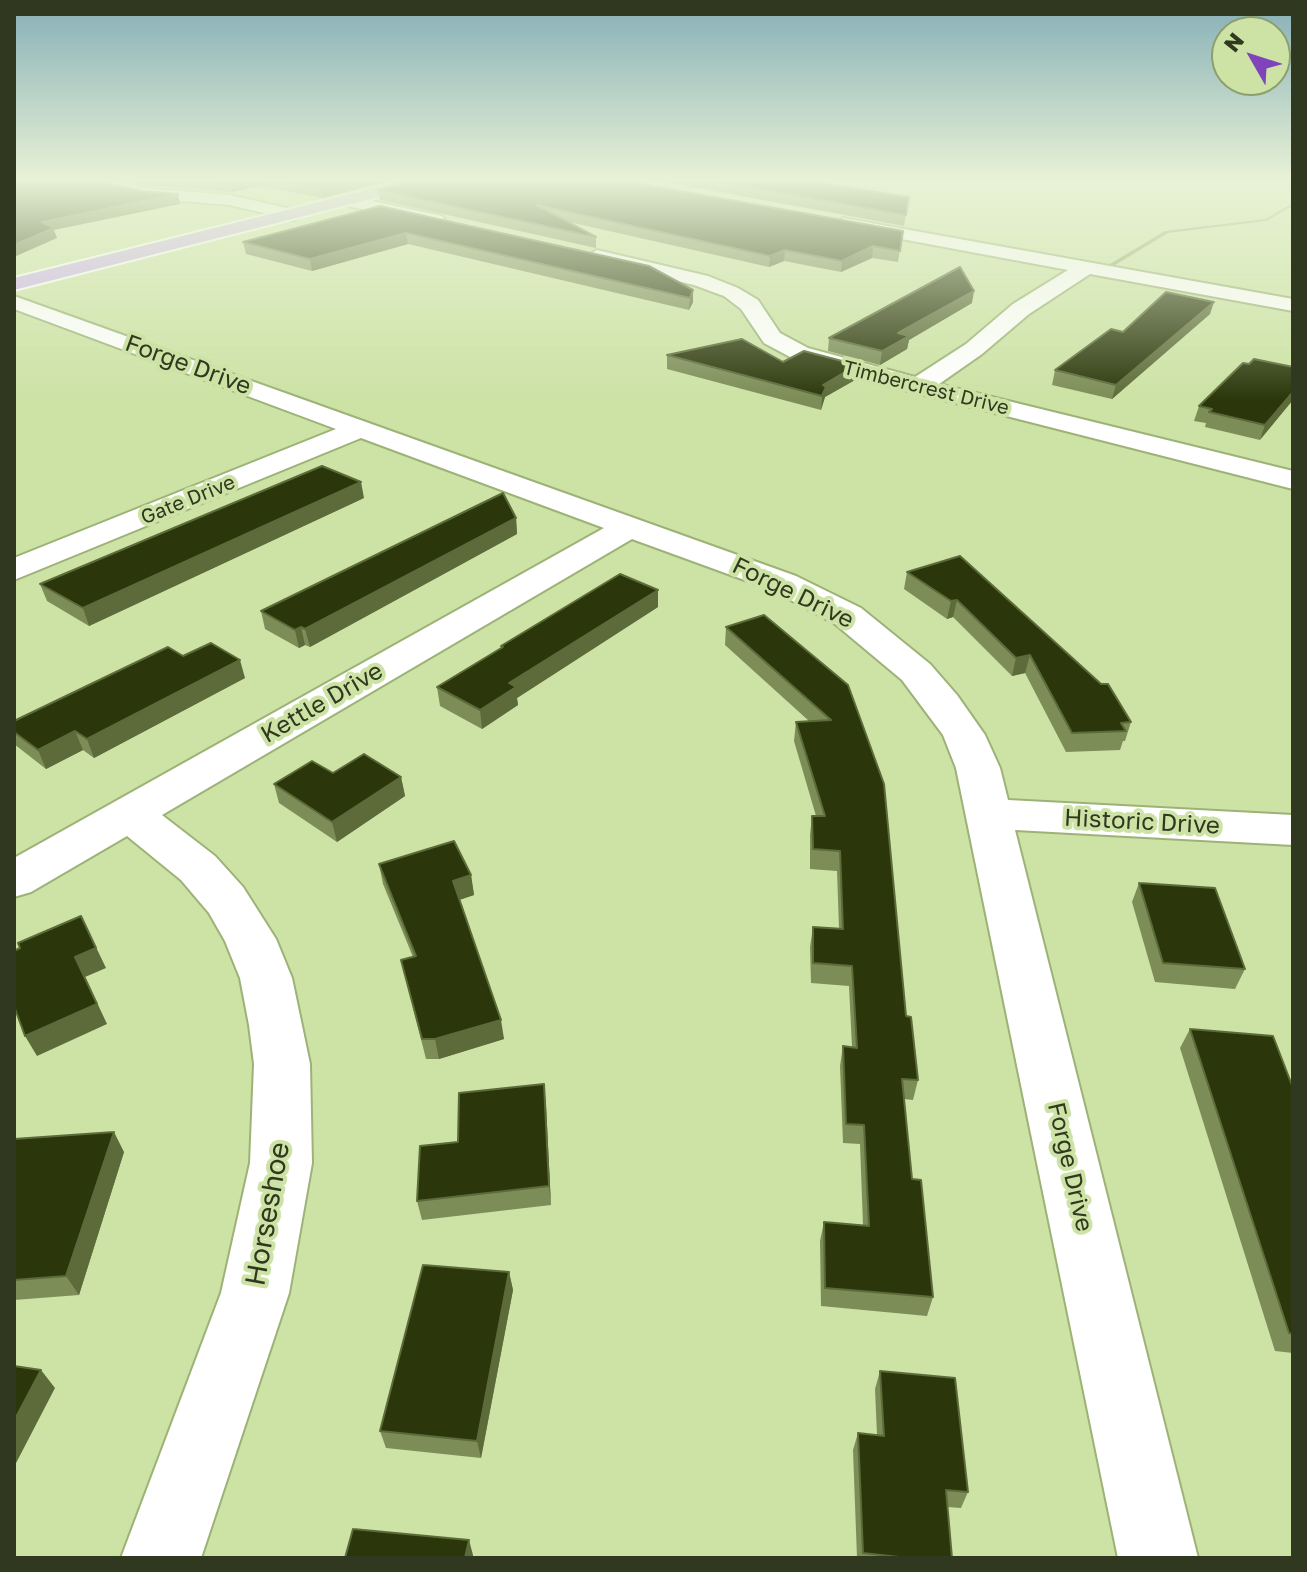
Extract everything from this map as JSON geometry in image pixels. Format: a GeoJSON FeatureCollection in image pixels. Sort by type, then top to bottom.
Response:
{"type":"FeatureCollection","features":[{"type":"Feature","properties":{"kind":"main road"},"geometry":{"type":"LineString","coordinates":[[14,284],[142,252]]}},
{"type":"Feature","properties":{"kind":"street"},"geometry":{"type":"LineString","coordinates":[[1006,252],[1293,305]]}},
{"type":"Feature","properties":{"kind":"street","name":"Timbercrest Drive"},"geometry":{"type":"LineString","coordinates":[[581,253],[718,285],[750,305],[772,338],[800,353],[1293,480]]}},
{"type":"Feature","properties":{"kind":"street"},"geometry":{"type":"LineString","coordinates":[[919,386],[974,349],[1021,309],[1087,267]]}},
{"type":"Feature","properties":{"kind":"street","name":"Forge Drive"},"geometry":{"type":"LineString","coordinates":[[14,302],[784,583],[848,616],[916,672],[964,735],[978,768],[991,814],[1158,1558]]}},
{"type":"Feature","properties":{"kind":"street","name":"Gate Drive"},"geometry":{"type":"LineString","coordinates":[[14,570],[362,428]]}},
{"type":"Feature","properties":{"kind":"street","name":"Kettle Drive"},"geometry":{"type":"LineString","coordinates":[[14,880],[631,526]]}},
{"type":"Feature","properties":{"kind":"street","name":"Horseshoe"},"geometry":{"type":"LineString","coordinates":[[130,814],[198,868],[226,900],[250,939],[266,978],[277,1025],[283,1100],[281,1163],[255,1293],[161,1558]]}},
{"type":"Feature","properties":{"kind":"street","name":"Historic Drive"},"geometry":{"type":"LineString","coordinates":[[991,814],[1293,830]]}},
{"type":"Feature","properties":{"kind":"building"},"geometry":{"type":"Polygon","coordinates":[[[284,252],[335,252],[310,259],[284,252]]]}},
{"type":"Feature","properties":{"kind":"building"},"geometry":{"type":"Polygon","coordinates":[[[491,252],[588,252],[649,266],[693,290],[690,298],[491,252]]]}},
{"type":"Feature","properties":{"kind":"building"},"geometry":{"type":"Polygon","coordinates":[[[753,252],[779,252],[770,256],[753,252]]]}},
{"type":"Feature","properties":{"kind":"building"},"geometry":{"type":"Polygon","coordinates":[[[797,252],[860,252],[842,261],[797,252]]]}},
{"type":"Feature","properties":{"kind":"building"},"geometry":{"type":"Polygon","coordinates":[[[960,267],[974,291],[898,333],[909,336],[882,351],[829,338],[960,267]]]}},
{"type":"Feature","properties":{"kind":"building"},"geometry":{"type":"Polygon","coordinates":[[[1166,292],[1214,302],[1116,385],[1055,370],[1111,329],[1123,332],[1166,292]]]}},
{"type":"Feature","properties":{"kind":"building"},"geometry":{"type":"Polygon","coordinates":[[[742,339],[783,362],[804,351],[857,365],[823,385],[826,387],[822,396],[667,355],[742,339]]]}},
{"type":"Feature","properties":{"kind":"building"},"geometry":{"type":"Polygon","coordinates":[[[1254,359],[1293,367],[1293,392],[1265,425],[1209,412],[1212,409],[1199,406],[1243,363],[1249,364],[1254,359]]]}},
{"type":"Feature","properties":{"kind":"building"},"geometry":{"type":"Polygon","coordinates":[[[322,466],[361,482],[83,608],[40,584],[322,466]]]}},
{"type":"Feature","properties":{"kind":"building"},"geometry":{"type":"Polygon","coordinates":[[[503,493],[516,518],[305,629],[295,630],[261,611],[503,493]]]}},
{"type":"Feature","properties":{"kind":"building"},"geometry":{"type":"Polygon","coordinates":[[[960,556],[1101,684],[1108,684],[1131,722],[1121,723],[1126,731],[1072,733],[1030,655],[1016,658],[957,600],[951,601],[907,572],[960,556]]]}},
{"type":"Feature","properties":{"kind":"building"},"geometry":{"type":"Polygon","coordinates":[[[620,574],[658,590],[509,683],[516,687],[480,710],[437,687],[501,646],[620,574]]]}},
{"type":"Feature","properties":{"kind":"building"},"geometry":{"type":"Polygon","coordinates":[[[764,615],[848,685],[884,784],[906,1016],[911,1017],[918,1080],[902,1079],[912,1179],[921,1180],[933,1297],[825,1288],[824,1222],[869,1226],[864,1125],[846,1124],[843,1046],[857,1048],[852,966],[813,963],[813,927],[843,929],[840,851],[813,849],[812,816],[825,816],[796,722],[831,720],[726,627],[764,615]]]}},
{"type":"Feature","properties":{"kind":"building"},"geometry":{"type":"Polygon","coordinates":[[[211,643],[240,660],[87,739],[75,731],[38,750],[14,732],[14,721],[168,647],[183,656],[211,643]]]}},
{"type":"Feature","properties":{"kind":"building"},"geometry":{"type":"Polygon","coordinates":[[[364,754],[401,777],[332,822],[274,784],[312,761],[333,773],[364,754]]]}},
{"type":"Feature","properties":{"kind":"building"},"geometry":{"type":"Polygon","coordinates":[[[454,841],[471,875],[453,881],[501,1020],[435,1039],[422,1039],[401,960],[416,956],[379,864],[454,841]]]}},
{"type":"Feature","properties":{"kind":"building"},"geometry":{"type":"Polygon","coordinates":[[[1139,883],[1215,888],[1245,969],[1163,963],[1139,883]]]}},
{"type":"Feature","properties":{"kind":"building"},"geometry":{"type":"Polygon","coordinates":[[[81,916],[96,948],[75,957],[97,1004],[25,1036],[14,1006],[14,951],[20,948],[18,943],[81,916]]]}},
{"type":"Feature","properties":{"kind":"building"},"geometry":{"type":"Polygon","coordinates":[[[1190,1029],[1273,1036],[1293,1088],[1293,1334],[1289,1333],[1190,1029]]]}},
{"type":"Feature","properties":{"kind":"building"},"geometry":{"type":"Polygon","coordinates":[[[544,1084],[549,1186],[417,1201],[420,1146],[458,1142],[459,1093],[544,1084]]]}},
{"type":"Feature","properties":{"kind":"building"},"geometry":{"type":"Polygon","coordinates":[[[114,1132],[66,1276],[14,1280],[14,1139],[114,1132]]]}},
{"type":"Feature","properties":{"kind":"building"},"geometry":{"type":"Polygon","coordinates":[[[423,1265],[509,1272],[477,1441],[380,1431],[423,1265]]]}},
{"type":"Feature","properties":{"kind":"building"},"geometry":{"type":"Polygon","coordinates":[[[14,1366],[41,1370],[14,1421],[14,1366]]]}},
{"type":"Feature","properties":{"kind":"building"},"geometry":{"type":"Polygon","coordinates":[[[880,1371],[955,1378],[968,1492],[946,1490],[952,1558],[908,1558],[863,1553],[858,1433],[884,1436],[880,1371]]]}},
{"type":"Feature","properties":{"kind":"building"},"geometry":{"type":"Polygon","coordinates":[[[353,1529],[469,1540],[465,1558],[345,1558],[353,1529]]]}},
{"type":"Feature","properties":{"kind":"waterway"},"geometry":{"type":"LineString","coordinates":[[1108,267],[1133,252]]}}]}
